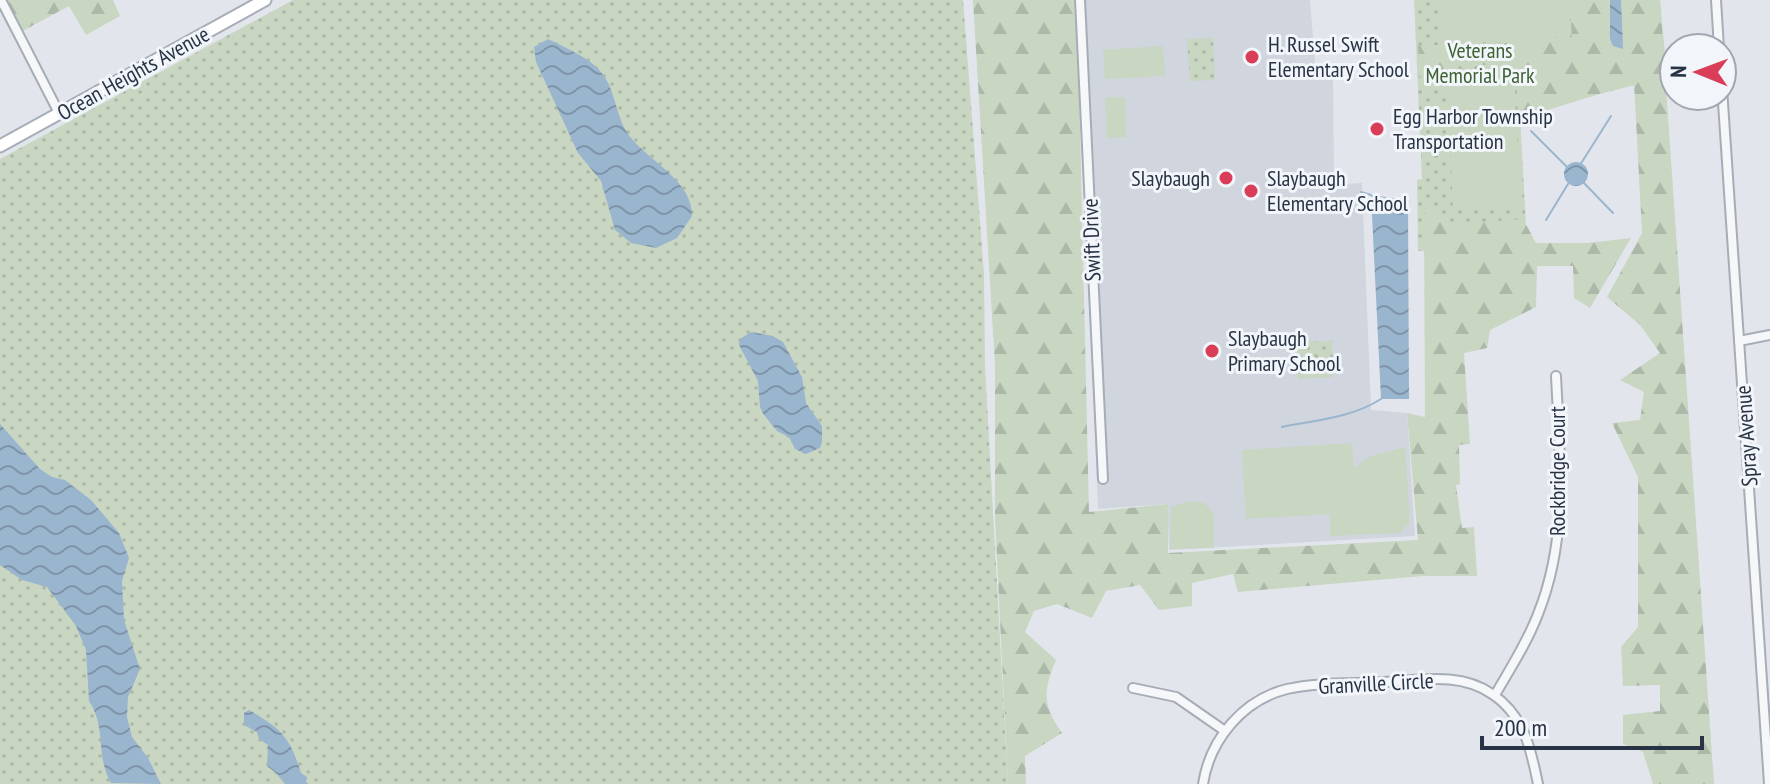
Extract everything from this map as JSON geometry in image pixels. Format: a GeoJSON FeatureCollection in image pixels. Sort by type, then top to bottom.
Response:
{"type":"FeatureCollection","features":[{"type":"Feature","properties":{"kind":"main road","name":"Ocean Heights Avenue"},"geometry":{"type":"LineString","coordinates":[[0,146],[265,0]]}},
{"type":"Feature","properties":{"kind":"street"},"geometry":{"type":"LineString","coordinates":[[1,0],[59,113]]}},
{"type":"Feature","properties":{"kind":"street","name":"Swift Drive"},"geometry":{"type":"LineString","coordinates":[[1080,0],[1103,479]]}},
{"type":"Feature","properties":{"kind":"street"},"geometry":{"type":"LineString","coordinates":[[1716,0],[1718,32]]}},
{"type":"Feature","properties":{"kind":"street","name":"Spray Avenue"},"geometry":{"type":"LineString","coordinates":[[1724,112],[1769,784]]}},
{"type":"Feature","properties":{"kind":"street"},"geometry":{"type":"LineString","coordinates":[[1739,341],[1770,335]]}},
{"type":"Feature","properties":{"kind":"street","name":"Rockbridge Court"},"geometry":{"type":"LineString","coordinates":[[1495,695],[1537,616],[1554,563],[1561,491],[1556,376]]}},
{"type":"Feature","properties":{"kind":"street"},"geometry":{"type":"LineString","coordinates":[[1759,626],[1770,624]]}},
{"type":"Feature","properties":{"kind":"street","name":"Granville Circle"},"geometry":{"type":"LineString","coordinates":[[1203,784],[1208,761],[1225,731],[1238,716],[1276,693],[1301,687],[1452,679],[1476,685],[1495,695],[1516,716],[1527,739],[1538,784]]}},
{"type":"Feature","properties":{"kind":"street"},"geometry":{"type":"LineString","coordinates":[[1133,688],[1176,697],[1225,731]]}},
{"type":"Feature","properties":{"kind":"shaded area"},"geometry":{"type":"Polygon","coordinates":[[[1080,0],[1310,0],[1316,75],[1333,75],[1334,185],[1362,183],[1371,410],[1407,413],[1415,536],[1169,550],[1167,504],[1098,509],[1080,0]]]}},
{"type":"Feature","properties":{"kind":"green space"},"geometry":{"type":"Polygon","coordinates":[[[1,0],[113,0],[120,16],[86,35],[69,6],[19,33],[1,0]]]}},
{"type":"Feature","properties":{"kind":"green space"},"geometry":{"type":"Polygon","coordinates":[[[293,0],[963,0],[984,274],[985,366],[1008,784],[0,784],[0,159],[293,0]]]}},
{"type":"Feature","properties":{"kind":"green space"},"geometry":{"type":"Polygon","coordinates":[[[973,0],[1077,0],[1089,512],[1168,504],[1168,553],[1418,540],[1407,413],[1425,417],[1424,202],[1443,225],[1523,219],[1536,243],[1588,243],[1631,238],[1590,308],[1574,298],[1573,266],[1537,266],[1536,307],[1490,330],[1487,348],[1464,353],[1470,444],[1459,445],[1460,484],[1456,485],[1462,528],[1474,527],[1477,576],[1423,576],[1238,592],[1233,574],[1192,583],[1192,606],[1159,610],[1140,585],[1106,591],[1092,618],[1057,604],[1034,611],[1025,632],[1056,660],[1047,698],[1051,714],[1062,733],[1025,756],[1026,784],[1008,784],[995,518],[995,365],[973,0]]]}},
{"type":"Feature","properties":{"kind":"green space","name":"Veterans Memorial Park"},"geometry":{"type":"Polygon","coordinates":[[[1414,0],[1660,0],[1663,32],[1658,32],[1658,79],[1520,114],[1527,246],[1418,251],[1417,180],[1422,179],[1414,0]]]}},
{"type":"Feature","properties":{"kind":"green space"},"geometry":{"type":"Polygon","coordinates":[[[1440,0],[1566,0],[1567,37],[1441,42],[1440,0]]]}},
{"type":"Feature","properties":{"kind":"green space"},"geometry":{"type":"Polygon","coordinates":[[[1570,0],[1660,0],[1662,32],[1658,32],[1658,112],[1668,112],[1714,784],[1653,784],[1643,752],[1623,744],[1623,715],[1660,711],[1660,685],[1623,686],[1621,647],[1638,627],[1638,477],[1612,423],[1640,420],[1644,392],[1620,380],[1660,353],[1640,325],[1607,297],[1642,233],[1634,83],[1519,119],[1515,69],[1470,63],[1419,77],[1418,46],[1572,40],[1570,0]]]}},
{"type":"Feature","properties":{"kind":"green space"},"geometry":{"type":"Polygon","coordinates":[[[1213,38],[1215,80],[1190,81],[1187,39],[1213,38]]]}},
{"type":"Feature","properties":{"kind":"green space"},"geometry":{"type":"Polygon","coordinates":[[[1163,46],[1165,76],[1105,79],[1103,50],[1163,46]]]}},
{"type":"Feature","properties":{"kind":"green space"},"geometry":{"type":"Polygon","coordinates":[[[1514,71],[1520,206],[1453,209],[1447,73],[1514,71]]]}},
{"type":"Feature","properties":{"kind":"green space"},"geometry":{"type":"Polygon","coordinates":[[[1125,97],[1126,137],[1107,138],[1105,98],[1125,97]]]}},
{"type":"Feature","properties":{"kind":"green space"},"geometry":{"type":"Polygon","coordinates":[[[1332,341],[1333,377],[1298,379],[1297,342],[1332,341]]]}},
{"type":"Feature","properties":{"kind":"green space"},"geometry":{"type":"Polygon","coordinates":[[[1352,443],[1354,468],[1371,456],[1405,447],[1410,522],[1400,533],[1330,536],[1330,514],[1246,519],[1242,450],[1352,443]]]}},
{"type":"Feature","properties":{"kind":"green space"},"geometry":{"type":"Polygon","coordinates":[[[1190,501],[1204,503],[1214,514],[1214,548],[1170,549],[1171,507],[1190,501]]]}},
{"type":"Feature","properties":{"kind":"water"},"geometry":{"type":"Polygon","coordinates":[[[1610,0],[1621,0],[1623,49],[1613,46],[1610,39],[1610,0]]]}},
{"type":"Feature","properties":{"kind":"water"},"geometry":{"type":"Polygon","coordinates":[[[548,39],[583,57],[601,72],[626,131],[640,148],[670,173],[686,193],[692,216],[677,238],[656,248],[631,243],[615,230],[601,181],[578,153],[536,62],[534,47],[548,39]]]}},
{"type":"Feature","properties":{"kind":"water"},"geometry":{"type":"Polygon","coordinates":[[[1576,162],[1585,165],[1588,174],[1585,183],[1576,186],[1567,183],[1564,174],[1567,165],[1576,162]]]}},
{"type":"Feature","properties":{"kind":"water"},"geometry":{"type":"Polygon","coordinates":[[[1371,195],[1408,200],[1409,399],[1381,399],[1371,195]]]}},
{"type":"Feature","properties":{"kind":"water"},"geometry":{"type":"Polygon","coordinates":[[[751,332],[773,336],[783,342],[802,377],[806,403],[822,426],[820,448],[806,454],[795,449],[789,437],[777,431],[764,415],[760,407],[758,381],[739,345],[740,339],[751,332]]]}},
{"type":"Feature","properties":{"kind":"water"},"geometry":{"type":"Polygon","coordinates":[[[0,424],[40,469],[52,477],[65,480],[91,500],[119,533],[129,558],[122,581],[124,620],[140,669],[128,697],[127,717],[132,737],[148,758],[161,784],[111,783],[103,762],[98,721],[89,701],[86,650],[76,626],[47,587],[22,580],[0,565],[0,424]]]}},
{"type":"Feature","properties":{"kind":"water"},"geometry":{"type":"Polygon","coordinates":[[[249,710],[283,735],[309,784],[285,784],[267,766],[268,745],[259,739],[257,732],[244,725],[244,713],[249,710]]]}},
{"type":"Feature","properties":{"kind":"waterway"},"geometry":{"type":"LineString","coordinates":[[1580,165],[1611,116]]}},
{"type":"Feature","properties":{"kind":"waterway"},"geometry":{"type":"LineString","coordinates":[[1531,131],[1567,167]]}},
{"type":"Feature","properties":{"kind":"waterway"},"geometry":{"type":"LineString","coordinates":[[1583,182],[1613,213]]}},
{"type":"Feature","properties":{"kind":"waterway"},"geometry":{"type":"LineString","coordinates":[[1546,220],[1568,184]]}},
{"type":"Feature","properties":{"kind":"waterway"},"geometry":{"type":"LineString","coordinates":[[1361,192],[1371,195]]}},
{"type":"Feature","properties":{"kind":"waterway"},"geometry":{"type":"LineString","coordinates":[[1282,427],[1345,414],[1381,399]]}},
{"type":"Feature","properties":{"kind":"place","name":"H. Russel Swift Elementary School"},"geometry":{"type":"Point","coordinates":[1252,57]}},
{"type":"Feature","properties":{"kind":"place","name":"Egg Harbor Township Transportation"},"geometry":{"type":"Point","coordinates":[1377,129]}},
{"type":"Feature","properties":{"kind":"place","name":"Slaybaugh"},"geometry":{"type":"Point","coordinates":[1226,178]}},
{"type":"Feature","properties":{"kind":"place","name":"Slaybaugh Elementary School"},"geometry":{"type":"Point","coordinates":[1251,191]}},
{"type":"Feature","properties":{"kind":"place","name":"Slaybaugh Primary School"},"geometry":{"type":"Point","coordinates":[1212,351]}}]}
